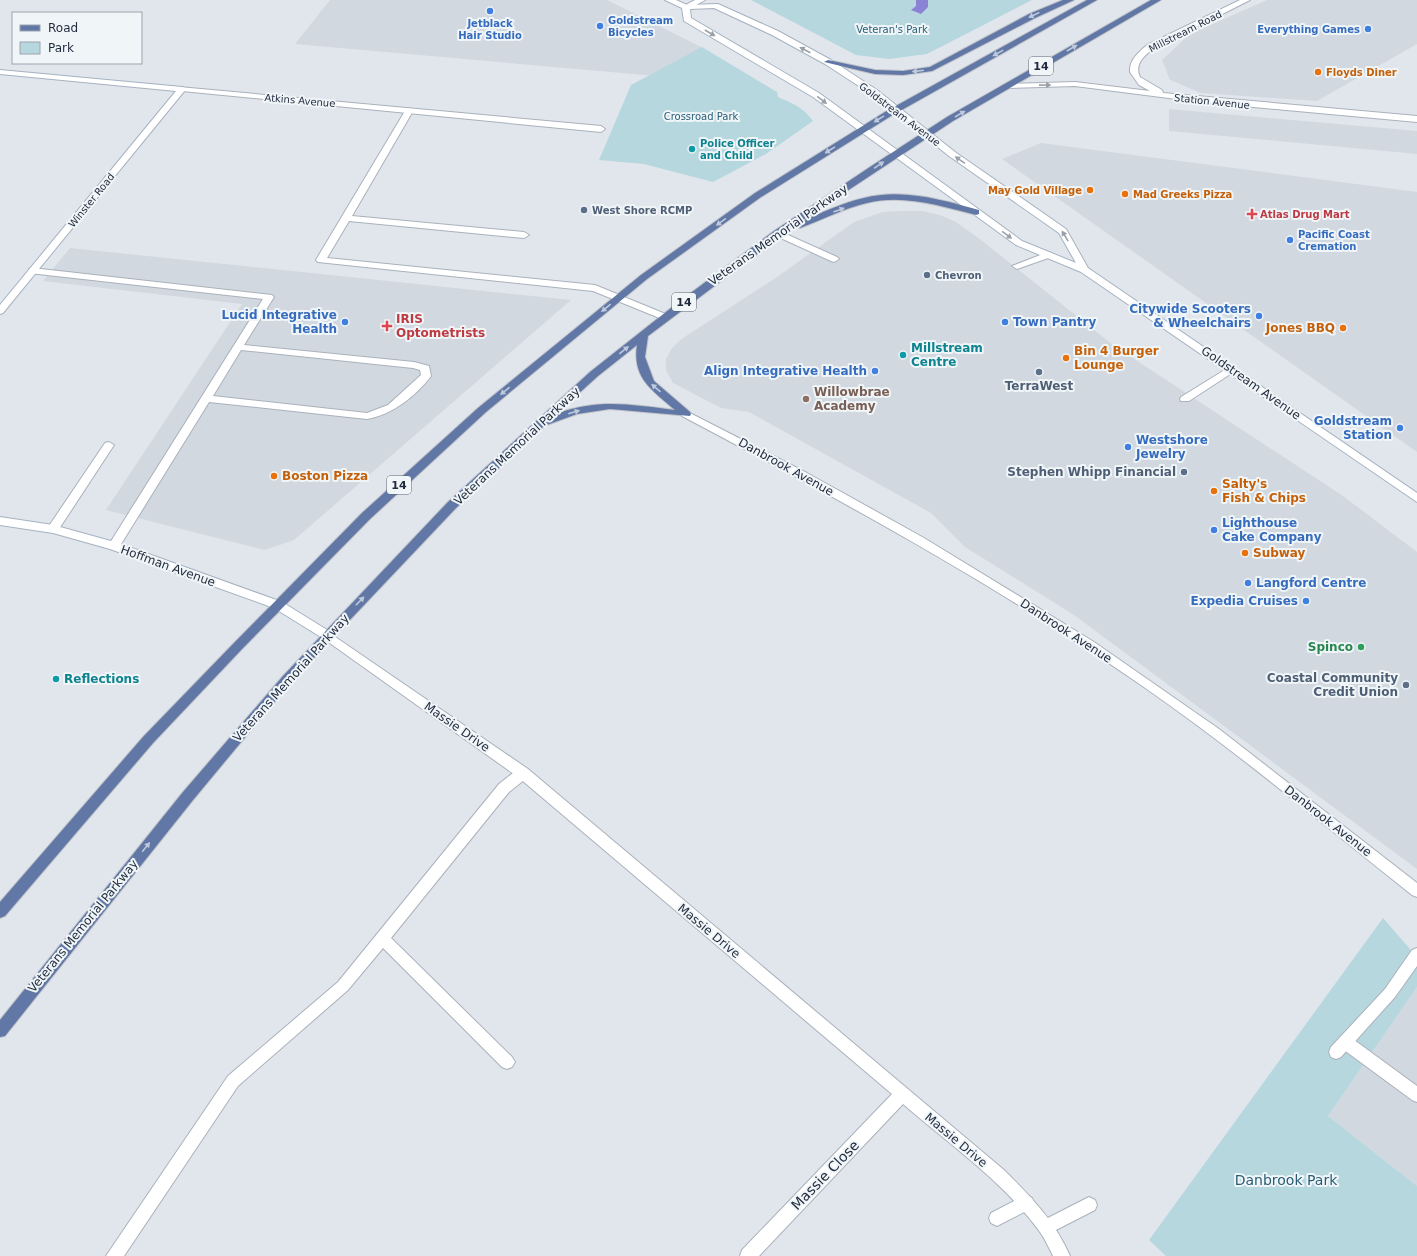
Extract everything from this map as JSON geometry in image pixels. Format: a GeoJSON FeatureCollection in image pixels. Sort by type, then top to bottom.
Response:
{"type":"FeatureCollection","features":[{"type":"Feature","properties":{"kind":"main road"},"geometry":{"type":"LineString","coordinates":[[828,62],[875,72],[903,73],[932,69],[1032,16],[1070,0]]}},
{"type":"Feature","properties":{"kind":"main road","name":"14"},"geometry":{"type":"LineString","coordinates":[[0,912],[148,740],[366,516],[482,410],[644,277],[758,195],[896,109],[1093,0]]}},
{"type":"Feature","properties":{"kind":"main road","name":"Veterans Memorial Parkway"},"geometry":{"type":"LineString","coordinates":[[0,1031],[188,796],[287,679],[452,505],[594,374],[665,317],[777,234],[926,134],[1006,86],[1156,0]]}},
{"type":"Feature","properties":{"kind":"main road"},"geometry":{"type":"LineString","coordinates":[[777,234],[866,200],[906,197],[947,204],[976,212]]}},
{"type":"Feature","properties":{"kind":"main road"},"geometry":{"type":"LineString","coordinates":[[643,334],[640,357],[649,382],[686,414]]}},
{"type":"Feature","properties":{"kind":"main road"},"geometry":{"type":"LineString","coordinates":[[538,426],[575,411],[610,406],[686,414]]}},
{"type":"Feature","properties":{"kind":"street","name":"Goldstream Avenue"},"geometry":{"type":"LineString","coordinates":[[669,0],[686,7],[715,6],[775,33],[828,62],[874,92],[952,154],[1063,231],[1084,270]]}},
{"type":"Feature","properties":{"kind":"street"},"geometry":{"type":"LineString","coordinates":[[686,7],[701,0]]}},
{"type":"Feature","properties":{"kind":"street","name":"Millstream Road"},"geometry":{"type":"LineString","coordinates":[[1172,97],[1149,88],[1138,79],[1134,71],[1134,63],[1138,55],[1150,47],[1246,0]]}},
{"type":"Feature","properties":{"kind":"street","name":"Goldstream Avenue"},"geometry":{"type":"LineString","coordinates":[[686,7],[688,20],[816,95],[1019,243],[1084,270],[1231,369],[1417,498]]}},
{"type":"Feature","properties":{"kind":"street","name":"Atkins Avenue"},"geometry":{"type":"LineString","coordinates":[[0,72],[601,129]]}},
{"type":"Feature","properties":{"kind":"street","name":"Station Avenue"},"geometry":{"type":"LineString","coordinates":[[1006,86],[1074,84],[1172,97],[1417,119]]}},
{"type":"Feature","properties":{"kind":"street","name":"Winster Road"},"geometry":{"type":"LineString","coordinates":[[0,310],[182,89]]}},
{"type":"Feature","properties":{"kind":"street"},"geometry":{"type":"LineString","coordinates":[[409,111],[321,260],[594,288],[665,317]]}},
{"type":"Feature","properties":{"kind":"street"},"geometry":{"type":"LineString","coordinates":[[346,218],[524,235]]}},
{"type":"Feature","properties":{"kind":"street"},"geometry":{"type":"LineString","coordinates":[[777,234],[834,259]]}},
{"type":"Feature","properties":{"kind":"street"},"geometry":{"type":"LineString","coordinates":[[1017,266],[1048,256]]}},
{"type":"Feature","properties":{"kind":"street"},"geometry":{"type":"LineString","coordinates":[[32,271],[269,297],[114,546]]}},
{"type":"Feature","properties":{"kind":"street"},"geometry":{"type":"LineString","coordinates":[[206,398],[378,416],[426,376],[425,368],[414,365],[239,347]]}},
{"type":"Feature","properties":{"kind":"street"},"geometry":{"type":"LineString","coordinates":[[1185,399],[1231,369]]}},
{"type":"Feature","properties":{"kind":"street","name":"Danbrook Avenue"},"geometry":{"type":"LineString","coordinates":[[686,414],[819,485],[949,559],[1047,618],[1146,683],[1245,755],[1417,891]]}},
{"type":"Feature","properties":{"kind":"street"},"geometry":{"type":"LineString","coordinates":[[53,529],[109,444]]}},
{"type":"Feature","properties":{"kind":"street","name":"Hoffman Avenue"},"geometry":{"type":"LineString","coordinates":[[0,521],[53,529],[114,546],[278,605],[328,636]]}},
{"type":"Feature","properties":{"kind":"street","name":"Massie Drive"},"geometry":{"type":"LineString","coordinates":[[328,636],[523,773],[998,1175],[1026,1203],[1046,1227],[1062,1256]]}},
{"type":"Feature","properties":{"kind":"street"},"geometry":{"type":"LineString","coordinates":[[114,1256],[233,1081],[343,986],[504,788],[523,773]]}},
{"type":"Feature","properties":{"kind":"street"},"geometry":{"type":"LineString","coordinates":[[382,938],[507,1062]]}},
{"type":"Feature","properties":{"kind":"street"},"geometry":{"type":"LineString","coordinates":[[1417,954],[1390,993],[1341,1047],[1417,1095]]}},
{"type":"Feature","properties":{"kind":"street","name":"Massie Close"},"geometry":{"type":"LineString","coordinates":[[748,1256],[902,1094]]}},
{"type":"Feature","properties":{"kind":"street"},"geometry":{"type":"LineString","coordinates":[[997,1218],[1026,1203]]}},
{"type":"Feature","properties":{"kind":"street"},"geometry":{"type":"LineString","coordinates":[[1046,1227],[1089,1205]]}},
{"type":"Feature","properties":{"kind":"shaded area"},"geometry":{"type":"Polygon","coordinates":[[[330,0],[607,0],[705,49],[656,76],[295,44],[330,0]]]}},
{"type":"Feature","properties":{"kind":"shaded area"},"geometry":{"type":"Polygon","coordinates":[[[916,0],[928,0],[928,7],[921,14],[911,10],[916,6],[916,0]]]}},
{"type":"Feature","properties":{"kind":"shaded area"},"geometry":{"type":"Polygon","coordinates":[[[1267,0],[1417,0],[1417,44],[1317,101],[1201,93],[1170,80],[1162,60],[1190,34],[1267,0]]]}},
{"type":"Feature","properties":{"kind":"shaded area"},"geometry":{"type":"Polygon","coordinates":[[[1169,109],[1417,131],[1417,154],[1169,131],[1169,109]]]}},
{"type":"Feature","properties":{"kind":"shaded area"},"geometry":{"type":"Polygon","coordinates":[[[1041,143],[1417,192],[1417,452],[1002,159],[1041,143]]]}},
{"type":"Feature","properties":{"kind":"shaded area"},"geometry":{"type":"Polygon","coordinates":[[[922,211],[940,215],[956,222],[981,240],[1113,345],[1343,496],[1417,552],[1417,869],[1074,615],[965,547],[931,513],[749,412],[721,408],[673,383],[666,370],[666,359],[672,348],[683,338],[777,277],[854,222],[883,212],[922,211]]]}},
{"type":"Feature","properties":{"kind":"shaded area"},"geometry":{"type":"Polygon","coordinates":[[[70,248],[571,300],[294,540],[265,550],[106,510],[242,304],[43,281],[70,248]]]}},
{"type":"Feature","properties":{"kind":"shaded area"},"geometry":{"type":"Polygon","coordinates":[[[1417,987],[1417,1186],[1328,1116],[1417,987]]]}},
{"type":"Feature","properties":{"kind":"green space","name":"Veteran's Park"},"geometry":{"type":"Polygon","coordinates":[[[751,0],[1032,0],[927,54],[889,59],[856,55],[751,0]]]}},
{"type":"Feature","properties":{"kind":"green space","name":"Crossroad Park"},"geometry":{"type":"Polygon","coordinates":[[[702,47],[777,92],[778,97],[801,109],[813,121],[766,154],[713,182],[644,164],[599,160],[631,85],[702,47]]]}},
{"type":"Feature","properties":{"kind":"green space","name":"Danbrook Park"},"geometry":{"type":"Polygon","coordinates":[[[1383,918],[1417,957],[1417,987],[1328,1116],[1417,1186],[1417,1256],[1166,1256],[1149,1240],[1383,918]]]}},
{"type":"Feature","properties":{"kind":"place","name":"Jetblack Hair Studio"},"geometry":{"type":"Point","coordinates":[490,11]}},
{"type":"Feature","properties":{"kind":"place","name":"Goldstream Bicycles"},"geometry":{"type":"Point","coordinates":[600,26]}},
{"type":"Feature","properties":{"kind":"place","name":"Everything Games"},"geometry":{"type":"Point","coordinates":[1368,29]}},
{"type":"Feature","properties":{"kind":"place","name":"Floyds Diner"},"geometry":{"type":"Point","coordinates":[1318,72]}},
{"type":"Feature","properties":{"kind":"place","name":"Police Officer and Child"},"geometry":{"type":"Point","coordinates":[692,149]}},
{"type":"Feature","properties":{"kind":"place","name":"May Gold Village"},"geometry":{"type":"Point","coordinates":[1090,190]}},
{"type":"Feature","properties":{"kind":"place","name":"Mad Greeks Pizza"},"geometry":{"type":"Point","coordinates":[1125,194]}},
{"type":"Feature","properties":{"kind":"place","name":"West Shore RCMP"},"geometry":{"type":"Point","coordinates":[584,210]}},
{"type":"Feature","properties":{"kind":"place","name":"Atlas Drug Mart"},"geometry":{"type":"Point","coordinates":[1252,214]}},
{"type":"Feature","properties":{"kind":"place","name":"Pacific Coast Cremation"},"geometry":{"type":"Point","coordinates":[1290,240]}},
{"type":"Feature","properties":{"kind":"place","name":"Chevron"},"geometry":{"type":"Point","coordinates":[927,275]}},
{"type":"Feature","properties":{"kind":"place","name":"Citywide Scooters & Wheelchairs"},"geometry":{"type":"Point","coordinates":[1259,316]}},
{"type":"Feature","properties":{"kind":"place","name":"Lucid Integrative Health"},"geometry":{"type":"Point","coordinates":[345,322]}},
{"type":"Feature","properties":{"kind":"place","name":"Town Pantry"},"geometry":{"type":"Point","coordinates":[1005,322]}},
{"type":"Feature","properties":{"kind":"place","name":"IRIS Optometrists"},"geometry":{"type":"Point","coordinates":[387,326]}},
{"type":"Feature","properties":{"kind":"place","name":"Jones BBQ"},"geometry":{"type":"Point","coordinates":[1343,328]}},
{"type":"Feature","properties":{"kind":"place","name":"Millstream Centre"},"geometry":{"type":"Point","coordinates":[903,355]}},
{"type":"Feature","properties":{"kind":"place","name":"Bin 4 Burger Lounge"},"geometry":{"type":"Point","coordinates":[1066,358]}},
{"type":"Feature","properties":{"kind":"place","name":"Align Integrative Health"},"geometry":{"type":"Point","coordinates":[875,371]}},
{"type":"Feature","properties":{"kind":"place","name":"TerraWest"},"geometry":{"type":"Point","coordinates":[1039,372]}},
{"type":"Feature","properties":{"kind":"place","name":"Willowbrae Academy"},"geometry":{"type":"Point","coordinates":[806,399]}},
{"type":"Feature","properties":{"kind":"place","name":"Goldstream Station"},"geometry":{"type":"Point","coordinates":[1400,428]}},
{"type":"Feature","properties":{"kind":"place","name":"Westshore Jewelry"},"geometry":{"type":"Point","coordinates":[1128,447]}},
{"type":"Feature","properties":{"kind":"place","name":"Stephen Whipp Financial"},"geometry":{"type":"Point","coordinates":[1184,472]}},
{"type":"Feature","properties":{"kind":"place","name":"Boston Pizza"},"geometry":{"type":"Point","coordinates":[274,476]}},
{"type":"Feature","properties":{"kind":"place","name":"Salty's Fish & Chips"},"geometry":{"type":"Point","coordinates":[1214,491]}},
{"type":"Feature","properties":{"kind":"place","name":"Lighthouse Cake Company"},"geometry":{"type":"Point","coordinates":[1214,530]}},
{"type":"Feature","properties":{"kind":"place","name":"Subway"},"geometry":{"type":"Point","coordinates":[1245,553]}},
{"type":"Feature","properties":{"kind":"place","name":"Langford Centre"},"geometry":{"type":"Point","coordinates":[1248,583]}},
{"type":"Feature","properties":{"kind":"place","name":"Expedia Cruises"},"geometry":{"type":"Point","coordinates":[1306,601]}},
{"type":"Feature","properties":{"kind":"place","name":"Spinco"},"geometry":{"type":"Point","coordinates":[1361,647]}},
{"type":"Feature","properties":{"kind":"place","name":"Reflections"},"geometry":{"type":"Point","coordinates":[56,679]}},
{"type":"Feature","properties":{"kind":"place","name":"Coastal Community Credit Union"},"geometry":{"type":"Point","coordinates":[1406,685]}}]}
